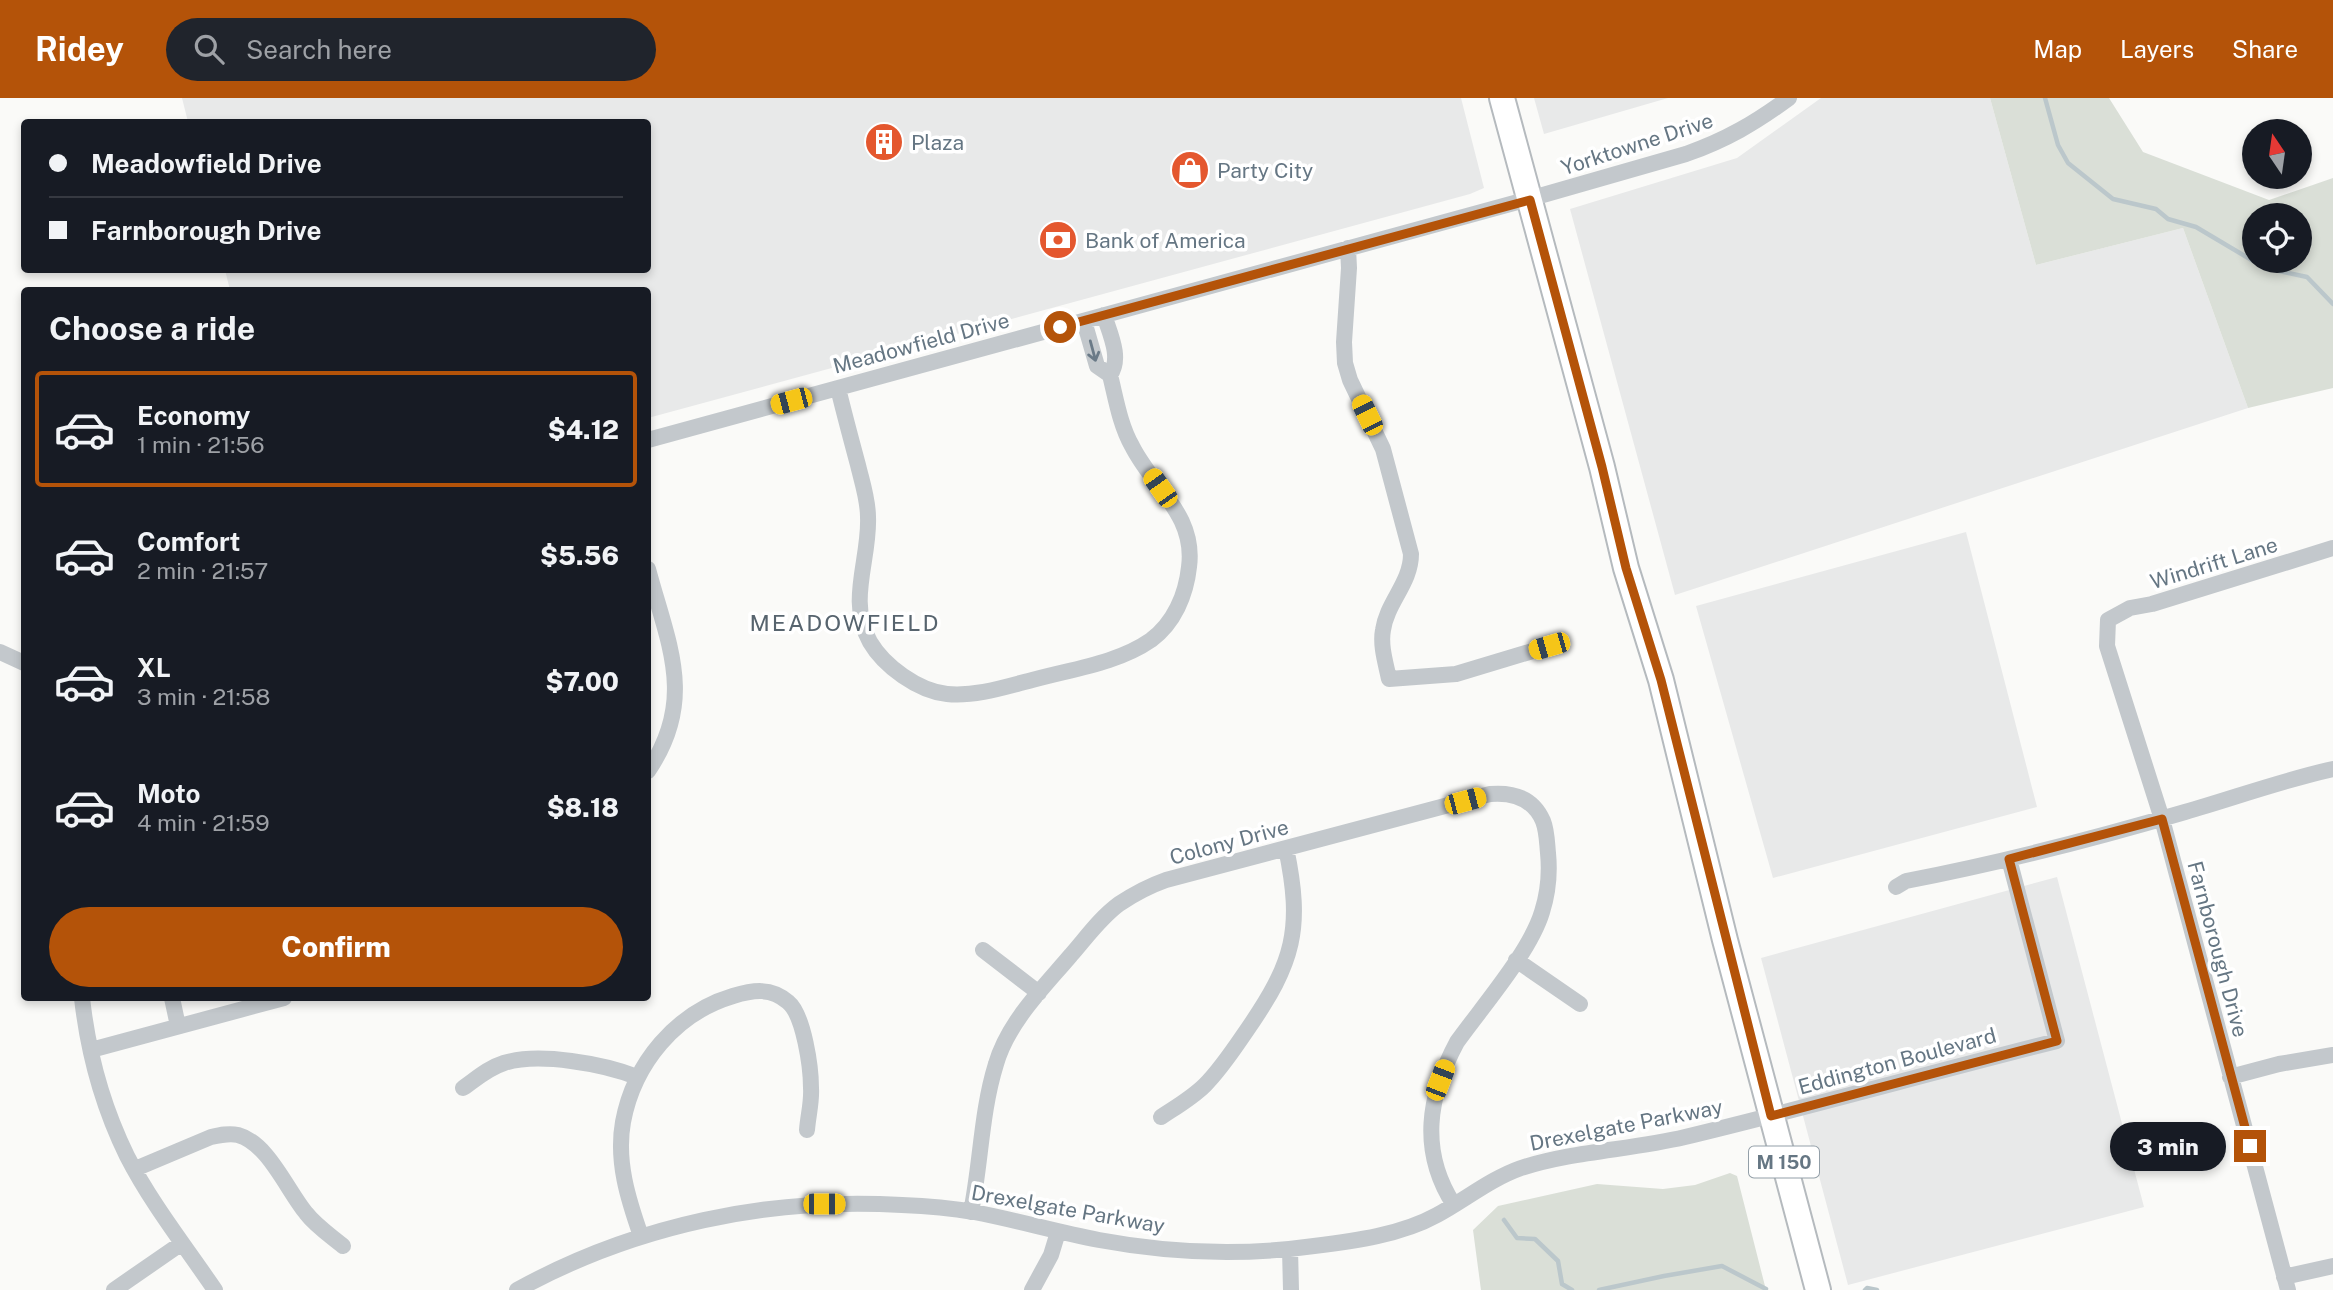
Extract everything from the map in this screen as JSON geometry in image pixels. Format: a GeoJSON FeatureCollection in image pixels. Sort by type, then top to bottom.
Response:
{"type":"FeatureCollection","features":[{"type":"Feature","properties":{"kind":"main road","name":"M 150"},"geometry":{"type":"LineString","coordinates":[[1502,98],[1602,467],[1629,580],[1661,680],[1771,1116],[1818,1290]]}},
{"type":"Feature","properties":{"kind":"street","name":"Yorktowne Drive"},"geometry":{"type":"LineString","coordinates":[[1530,200],[1711,145],[1749,127],[1789,98]]}},
{"type":"Feature","properties":{"kind":"street","name":"Meadowfield Drive"},"geometry":{"type":"LineString","coordinates":[[651,439],[1530,200]]}},
{"type":"Feature","properties":{"kind":"street"},"geometry":{"type":"LineString","coordinates":[[1348,248],[1345,363],[1350,380],[1383,449],[1411,554],[1408,577],[1385,621],[1382,633],[1389,680],[1456,674],[1549,646]]}},
{"type":"Feature","properties":{"kind":"street"},"geometry":{"type":"LineString","coordinates":[[838,388],[868,516],[859,599],[864,630],[875,649],[900,673],[935,691],[965,694],[1096,664],[1132,651],[1157,634],[1172,618],[1181,602],[1190,566],[1188,536],[1183,522],[1129,443],[1110,375],[1116,360],[1104,315]]}},
{"type":"Feature","properties":{"kind":"street"},"geometry":{"type":"LineString","coordinates":[[1084,321],[1097,366],[1110,375]]}},
{"type":"Feature","properties":{"kind":"street","name":"Windrift Lane"},"geometry":{"type":"LineString","coordinates":[[2108,621],[2130,608],[2152,604],[2333,548]]}},
{"type":"Feature","properties":{"kind":"street"},"geometry":{"type":"LineString","coordinates":[[651,580],[672,659],[676,688],[670,723],[651,765]]}},
{"type":"Feature","properties":{"kind":"street","name":"Farnborough Drive"},"geometry":{"type":"LineString","coordinates":[[2108,621],[2107,646],[2162,819],[2286,1284]]}},
{"type":"Feature","properties":{"kind":"street"},"geometry":{"type":"LineString","coordinates":[[0,652],[21,662]]}},
{"type":"Feature","properties":{"kind":"street"},"geometry":{"type":"LineString","coordinates":[[1896,887],[1906,881],[2009,859],[2162,819],[2333,769]]}},
{"type":"Feature","properties":{"kind":"street","name":"Colony Drive"},"geometry":{"type":"LineString","coordinates":[[971,1212],[995,1065],[1016,1023],[1039,993],[1102,919],[1118,905],[1166,880],[1490,794],[1506,793],[1520,796],[1531,804],[1543,821],[1549,868],[1543,911],[1531,936],[1457,1042],[1447,1060],[1435,1096],[1431,1125],[1434,1162],[1441,1184],[1454,1205]]}},
{"type":"Feature","properties":{"kind":"street"},"geometry":{"type":"LineString","coordinates":[[1161,1117],[1189,1099],[1218,1070],[1267,1002],[1284,970],[1290,952],[1296,904],[1286,848]]}},
{"type":"Feature","properties":{"kind":"street","name":"Eddington Boulevard"},"geometry":{"type":"LineString","coordinates":[[1771,1116],[2057,1041],[2009,859]]}},
{"type":"Feature","properties":{"kind":"street"},"geometry":{"type":"LineString","coordinates":[[983,950],[1039,993]]}},
{"type":"Feature","properties":{"kind":"street"},"geometry":{"type":"LineString","coordinates":[[1516,960],[1580,1004]]}},
{"type":"Feature","properties":{"kind":"street"},"geometry":{"type":"LineString","coordinates":[[641,1236],[625,1182],[621,1154],[623,1121],[638,1077],[650,1055],[666,1036],[694,1013],[729,997],[763,990],[789,1002],[800,1023],[812,1089],[807,1130]]}},
{"type":"Feature","properties":{"kind":"street"},"geometry":{"type":"LineString","coordinates":[[82,1001],[90,1050],[110,1114],[135,1169],[215,1290]]}},
{"type":"Feature","properties":{"kind":"street"},"geometry":{"type":"LineString","coordinates":[[173,1001],[178,1026]]}},
{"type":"Feature","properties":{"kind":"street"},"geometry":{"type":"LineString","coordinates":[[90,1050],[273,1001]]}},
{"type":"Feature","properties":{"kind":"street"},"geometry":{"type":"LineString","coordinates":[[2230,1077],[2279,1063],[2333,1055]]}},
{"type":"Feature","properties":{"kind":"street"},"geometry":{"type":"LineString","coordinates":[[463,1088],[488,1069],[519,1060],[592,1064],[638,1077]]}},
{"type":"Feature","properties":{"kind":"street","name":"Drexelgate Parkway"},"geometry":{"type":"LineString","coordinates":[[517,1290],[584,1257],[641,1236],[724,1216],[810,1205],[873,1203],[971,1212],[1138,1247],[1177,1250],[1290,1249],[1364,1238],[1423,1222],[1499,1177],[1519,1169],[1580,1153],[1657,1143],[1771,1116]]}},
{"type":"Feature","properties":{"kind":"street"},"geometry":{"type":"LineString","coordinates":[[135,1169],[211,1137],[237,1135],[254,1142],[307,1215],[343,1246]]}},
{"type":"Feature","properties":{"kind":"street"},"geometry":{"type":"LineString","coordinates":[[1032,1290],[1051,1255],[1058,1232]]}},
{"type":"Feature","properties":{"kind":"street"},"geometry":{"type":"LineString","coordinates":[[114,1290],[182,1243]]}},
{"type":"Feature","properties":{"kind":"street"},"geometry":{"type":"LineString","coordinates":[[1290,1249],[1291,1290]]}},
{"type":"Feature","properties":{"kind":"street"},"geometry":{"type":"LineString","coordinates":[[2286,1284],[2333,1266]]}},
{"type":"Feature","properties":{"kind":"shaded area"},"geometry":{"type":"Polygon","coordinates":[[[182,98],[1461,98],[1484,188],[651,417],[651,287],[229,287],[226,273],[651,273],[651,119],[187,119],[182,98]]]}},
{"type":"Feature","properties":{"kind":"shaded area"},"geometry":{"type":"Polygon","coordinates":[[[1534,98],[1668,98],[1544,134],[1534,98]]]}},
{"type":"Feature","properties":{"kind":"shaded area"},"geometry":{"type":"Polygon","coordinates":[[[1821,98],[1990,98],[2036,265],[2183,228],[2248,408],[1675,595],[1570,209],[1737,158],[1821,98]]]}},
{"type":"Feature","properties":{"kind":"shaded area"},"geometry":{"type":"Polygon","coordinates":[[[1990,98],[2109,98],[2143,152],[2269,200],[2301,189],[2312,189],[2312,185],[2333,178],[2333,388],[2248,408],[2183,228],[2036,265],[1990,98]]]}},
{"type":"Feature","properties":{"kind":"shaded area"},"geometry":{"type":"Polygon","coordinates":[[[1966,532],[2037,807],[1773,878],[1696,606],[1966,532]]]}},
{"type":"Feature","properties":{"kind":"shaded area"},"geometry":{"type":"Polygon","coordinates":[[[2057,877],[2144,1207],[1848,1285],[1761,958],[2057,877]]]}},
{"type":"Feature","properties":{"kind":"shaded area"},"geometry":{"type":"Polygon","coordinates":[[[1730,1173],[1737,1176],[1766,1290],[1481,1290],[1473,1230],[1498,1206],[1597,1184],[1663,1189],[1695,1185],[1730,1173]]]}},
{"type":"Feature","properties":{"kind":"waterway"},"geometry":{"type":"LineString","coordinates":[[2045,98],[2058,145],[2068,163],[2113,199],[2156,209],[2168,219],[2196,227],[2265,268],[2307,277],[2333,304]]}},
{"type":"Feature","properties":{"kind":"waterway"},"geometry":{"type":"LineString","coordinates":[[1504,1220],[1517,1238],[1535,1239],[1558,1261],[1562,1284],[1572,1290]]}},
{"type":"Feature","properties":{"kind":"waterway"},"geometry":{"type":"LineString","coordinates":[[1599,1290],[1722,1266],[1766,1289]]}},
{"type":"Feature","properties":{"kind":"waterway"},"geometry":{"type":"LineString","coordinates":[[1865,1290],[1877,1290]]}},
{"type":"Feature","properties":{"kind":"place","name":"Plaza"},"geometry":{"type":"Point","coordinates":[884,142]}},
{"type":"Feature","properties":{"kind":"place","name":"Party City"},"geometry":{"type":"Point","coordinates":[1190,170]}},
{"type":"Feature","properties":{"kind":"place","name":"Bank of America"},"geometry":{"type":"Point","coordinates":[1058,240]}},
{"type":"Feature","properties":{"kind":"district","name":"MEADOWFIELD"},"geometry":{"type":"Point","coordinates":[845,622]}},
{"type":"Feature","properties":{"kind":"route"},"geometry":{"type":"LineString","coordinates":[[1060,327],[1530,200],[1602,467],[1626,568],[1661,680],[1771,1116],[2057,1041],[2009,859],[2162,819],[2250,1146]]}}]}
